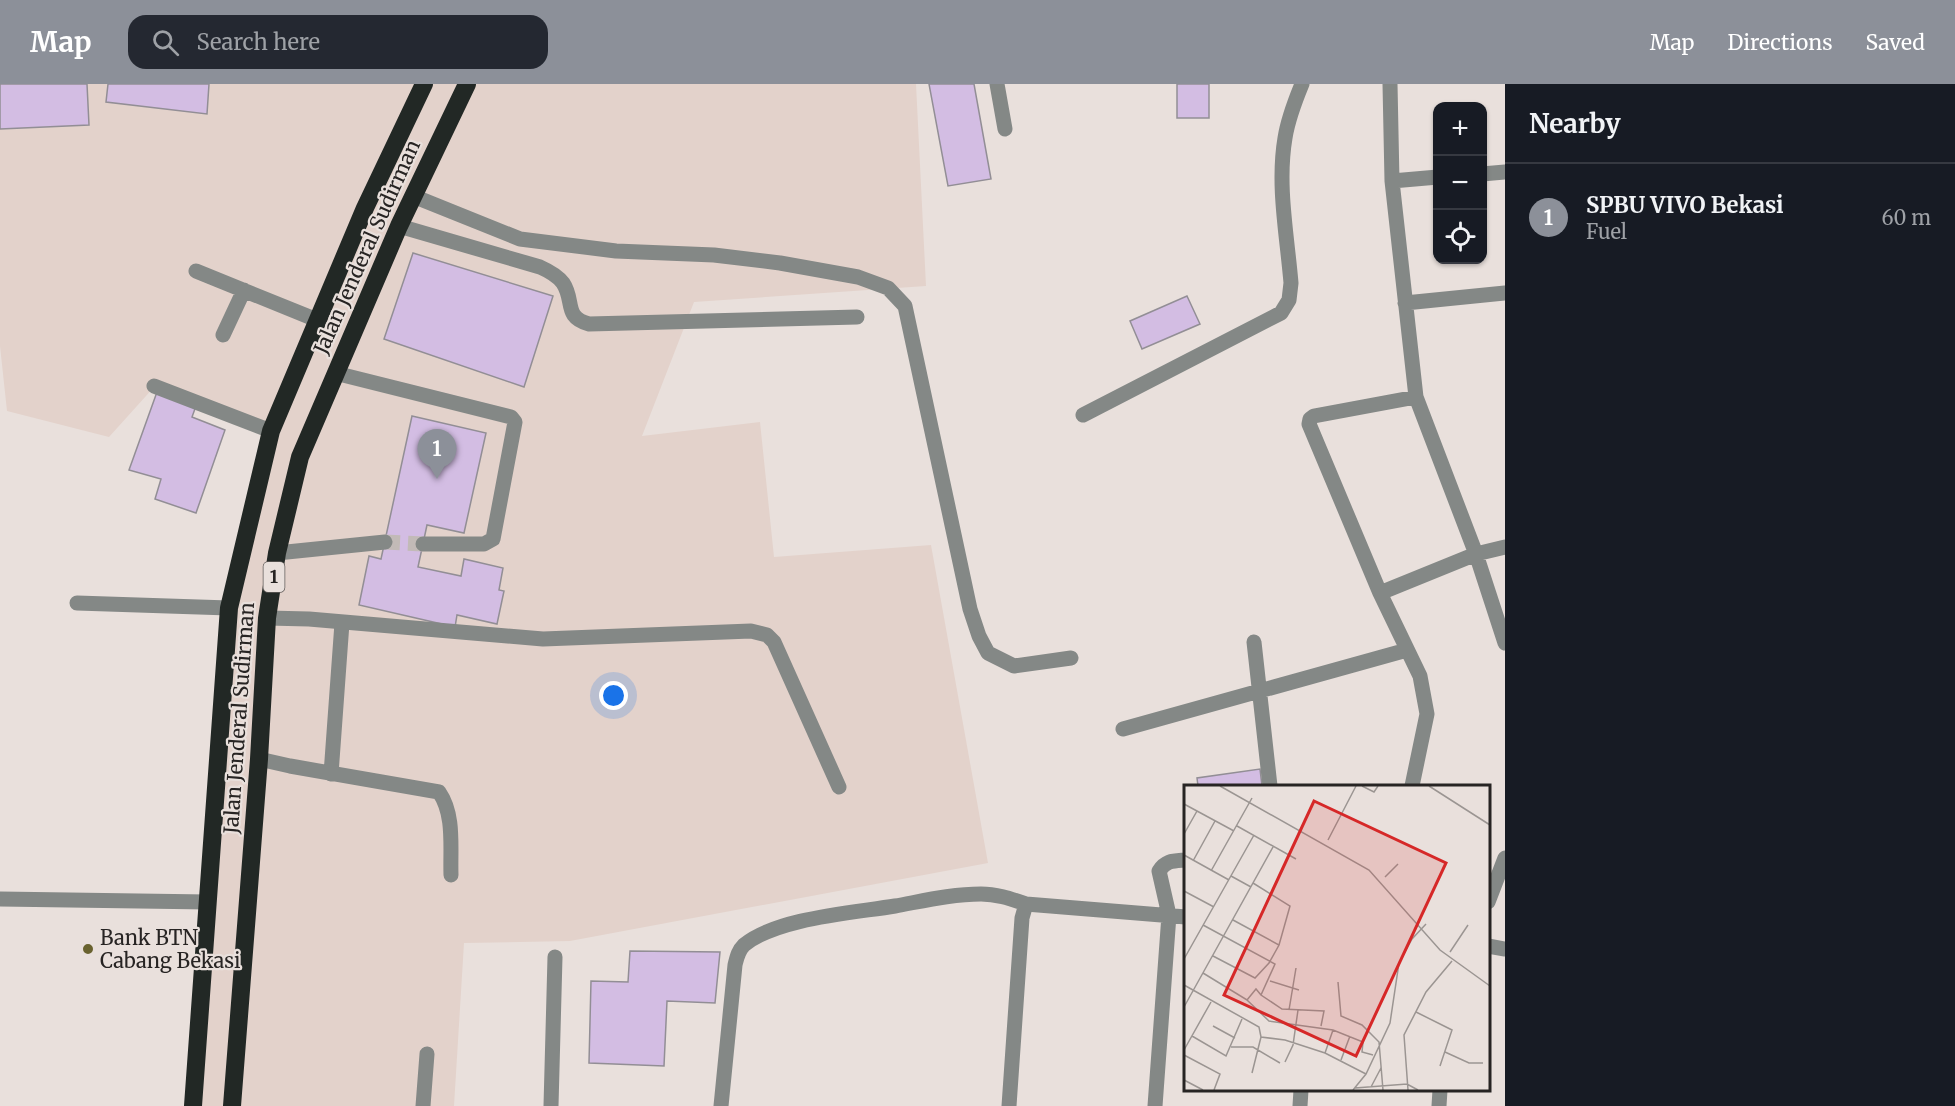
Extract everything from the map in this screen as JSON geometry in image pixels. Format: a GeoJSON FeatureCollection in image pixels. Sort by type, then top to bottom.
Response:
{"type":"FeatureCollection","features":[{"type":"Feature","properties":{"kind":"highway","name":"Jalan Jenderal Sudirman"},"geometry":{"type":"LineString","coordinates":[[193,1106],[229,608],[271,431],[365,208],[424,84]]}},
{"type":"Feature","properties":{"kind":"highway","name":"Jalan Jenderal Sudirman"},"geometry":{"type":"LineString","coordinates":[[232,1106],[259,759],[267,618],[277,553],[300,457],[399,226],[467,84]]}},
{"type":"Feature","properties":{"kind":"street"},"geometry":{"type":"LineString","coordinates":[[997,84],[1005,129]]}},
{"type":"Feature","properties":{"kind":"street"},"geometry":{"type":"LineString","coordinates":[[1083,414],[1281,313],[1289,300],[1291,283],[1282,174],[1285,138],[1293,105],[1302,84]]}},
{"type":"Feature","properties":{"kind":"street"},"geometry":{"type":"LineString","coordinates":[[1390,84],[1392,181],[1416,397],[1476,554],[1505,643]]}},
{"type":"Feature","properties":{"kind":"street"},"geometry":{"type":"LineString","coordinates":[[1487,174],[1505,172]]}},
{"type":"Feature","properties":{"kind":"street"},"geometry":{"type":"LineString","coordinates":[[1392,181],[1433,177]]}},
{"type":"Feature","properties":{"kind":"street"},"geometry":{"type":"LineString","coordinates":[[413,196],[520,239],[616,251],[714,255],[780,263],[858,277],[888,288],[905,306],[970,609],[979,636],[988,653],[1014,666],[1071,658]]}},
{"type":"Feature","properties":{"kind":"street"},"geometry":{"type":"LineString","coordinates":[[399,226],[554,273],[566,289],[574,316],[579,321],[589,324],[857,316]]}},
{"type":"Feature","properties":{"kind":"street"},"geometry":{"type":"LineString","coordinates":[[196,271],[317,320]]}},
{"type":"Feature","properties":{"kind":"street"},"geometry":{"type":"LineString","coordinates":[[223,335],[244,290]]}},
{"type":"Feature","properties":{"kind":"street"},"geometry":{"type":"LineString","coordinates":[[1405,303],[1505,293]]}},
{"type":"Feature","properties":{"kind":"street"},"geometry":{"type":"LineString","coordinates":[[335,373],[511,417],[515,422],[494,539],[484,544],[423,544]]}},
{"type":"Feature","properties":{"kind":"street"},"geometry":{"type":"LineString","coordinates":[[154,386],[271,431]]}},
{"type":"Feature","properties":{"kind":"street"},"geometry":{"type":"LineString","coordinates":[[1412,785],[1427,714],[1420,676],[1380,593],[1310,429],[1310,419],[1314,416],[1416,397]]}},
{"type":"Feature","properties":{"kind":"street"},"geometry":{"type":"LineString","coordinates":[[277,553],[385,542]]}},
{"type":"Feature","properties":{"kind":"street"},"geometry":{"type":"LineString","coordinates":[[1380,593],[1476,554],[1505,547]]}},
{"type":"Feature","properties":{"kind":"street"},"geometry":{"type":"LineString","coordinates":[[77,603],[229,608]]}},
{"type":"Feature","properties":{"kind":"street"},"geometry":{"type":"LineString","coordinates":[[267,618],[309,619],[543,639],[751,631],[767,635],[774,642],[839,787]]}},
{"type":"Feature","properties":{"kind":"street"},"geometry":{"type":"LineString","coordinates":[[331,774],[342,623]]}},
{"type":"Feature","properties":{"kind":"street"},"geometry":{"type":"LineString","coordinates":[[1254,642],[1270,785]]}},
{"type":"Feature","properties":{"kind":"street"},"geometry":{"type":"LineString","coordinates":[[1123,729],[1407,650]]}},
{"type":"Feature","properties":{"kind":"street"},"geometry":{"type":"LineString","coordinates":[[259,759],[439,792],[446,802],[450,823],[451,875]]}},
{"type":"Feature","properties":{"kind":"street"},"geometry":{"type":"LineString","coordinates":[[1490,897],[1505,858]]}},
{"type":"Feature","properties":{"kind":"street"},"geometry":{"type":"LineString","coordinates":[[1155,1106],[1169,915],[1159,871],[1163,864],[1184,860]]}},
{"type":"Feature","properties":{"kind":"street"},"geometry":{"type":"LineString","coordinates":[[721,1106],[738,951],[752,940],[774,929],[812,919],[938,898],[982,894],[1001,896],[1026,904],[1184,917]]}},
{"type":"Feature","properties":{"kind":"street"},"geometry":{"type":"LineString","coordinates":[[0,899],[208,902]]}},
{"type":"Feature","properties":{"kind":"street"},"geometry":{"type":"LineString","coordinates":[[1009,1106],[1022,918],[1026,904]]}},
{"type":"Feature","properties":{"kind":"street"},"geometry":{"type":"LineString","coordinates":[[1490,946],[1505,949]]}},
{"type":"Feature","properties":{"kind":"street"},"geometry":{"type":"LineString","coordinates":[[551,1106],[555,957]]}},
{"type":"Feature","properties":{"kind":"street"},"geometry":{"type":"LineString","coordinates":[[423,1106],[427,1054]]}},
{"type":"Feature","properties":{"kind":"street"},"geometry":{"type":"LineString","coordinates":[[1300,1106],[1301,1091]]}},
{"type":"Feature","properties":{"kind":"street"},"geometry":{"type":"LineString","coordinates":[[1439,1106],[1440,1091]]}},
{"type":"Feature","properties":{"kind":"shaded area"},"geometry":{"type":"Polygon","coordinates":[[[0,84],[916,84],[926,286],[694,302],[642,436],[760,422],[774,557],[931,545],[988,863],[570,941],[464,943],[454,1106],[193,1106],[229,608],[271,431],[155,386],[109,437],[7,411],[0,346],[0,84]]]}},
{"type":"Feature","properties":{"kind":"building"},"geometry":{"type":"Polygon","coordinates":[[[0,84],[87,84],[89,125],[0,129],[0,84]]]}},
{"type":"Feature","properties":{"kind":"building"},"geometry":{"type":"Polygon","coordinates":[[[108,84],[209,84],[207,114],[106,102],[108,84]]]}},
{"type":"Feature","properties":{"kind":"building"},"geometry":{"type":"Polygon","coordinates":[[[929,84],[974,84],[991,179],[948,186],[929,84]]]}},
{"type":"Feature","properties":{"kind":"building"},"geometry":{"type":"Polygon","coordinates":[[[1177,84],[1209,84],[1209,118],[1177,118],[1177,84]]]}},
{"type":"Feature","properties":{"kind":"building"},"geometry":{"type":"Polygon","coordinates":[[[413,253],[553,296],[524,387],[384,339],[413,253]]]}},
{"type":"Feature","properties":{"kind":"building"},"geometry":{"type":"Polygon","coordinates":[[[1187,296],[1200,324],[1142,349],[1130,321],[1187,296]]]}},
{"type":"Feature","properties":{"kind":"building"},"geometry":{"type":"Polygon","coordinates":[[[157,392],[196,406],[192,417],[225,430],[196,513],[155,499],[161,479],[129,470],[157,392]]]}},
{"type":"Feature","properties":{"kind":"building"},"geometry":{"type":"Polygon","coordinates":[[[412,416],[486,433],[464,533],[427,525],[418,567],[461,576],[464,559],[503,568],[499,590],[504,591],[497,624],[457,615],[455,627],[359,605],[369,556],[381,559],[412,416]]]}},
{"type":"Feature","properties":{"kind":"building"},"geometry":{"type":"Polygon","coordinates":[[[1260,769],[1262,785],[1198,785],[1197,778],[1260,769]]]}},
{"type":"Feature","properties":{"kind":"building"},"geometry":{"type":"Polygon","coordinates":[[[630,951],[720,952],[715,1003],[667,1001],[664,1066],[589,1063],[591,981],[628,982],[630,951]]]}},
{"type":"Feature","properties":{"kind":"tunnel"},"geometry":{"type":"LineString","coordinates":[[385,542],[423,544]]}},
{"type":"Feature","properties":{"kind":"place","name":"SPBU VIVO Bekasi"},"geometry":{"type":"Point","coordinates":[437,479]}},
{"type":"Feature","properties":{"kind":"place","name":"Bank BTN Cabang Bekasi"},"geometry":{"type":"Point","coordinates":[88,949]}}]}
